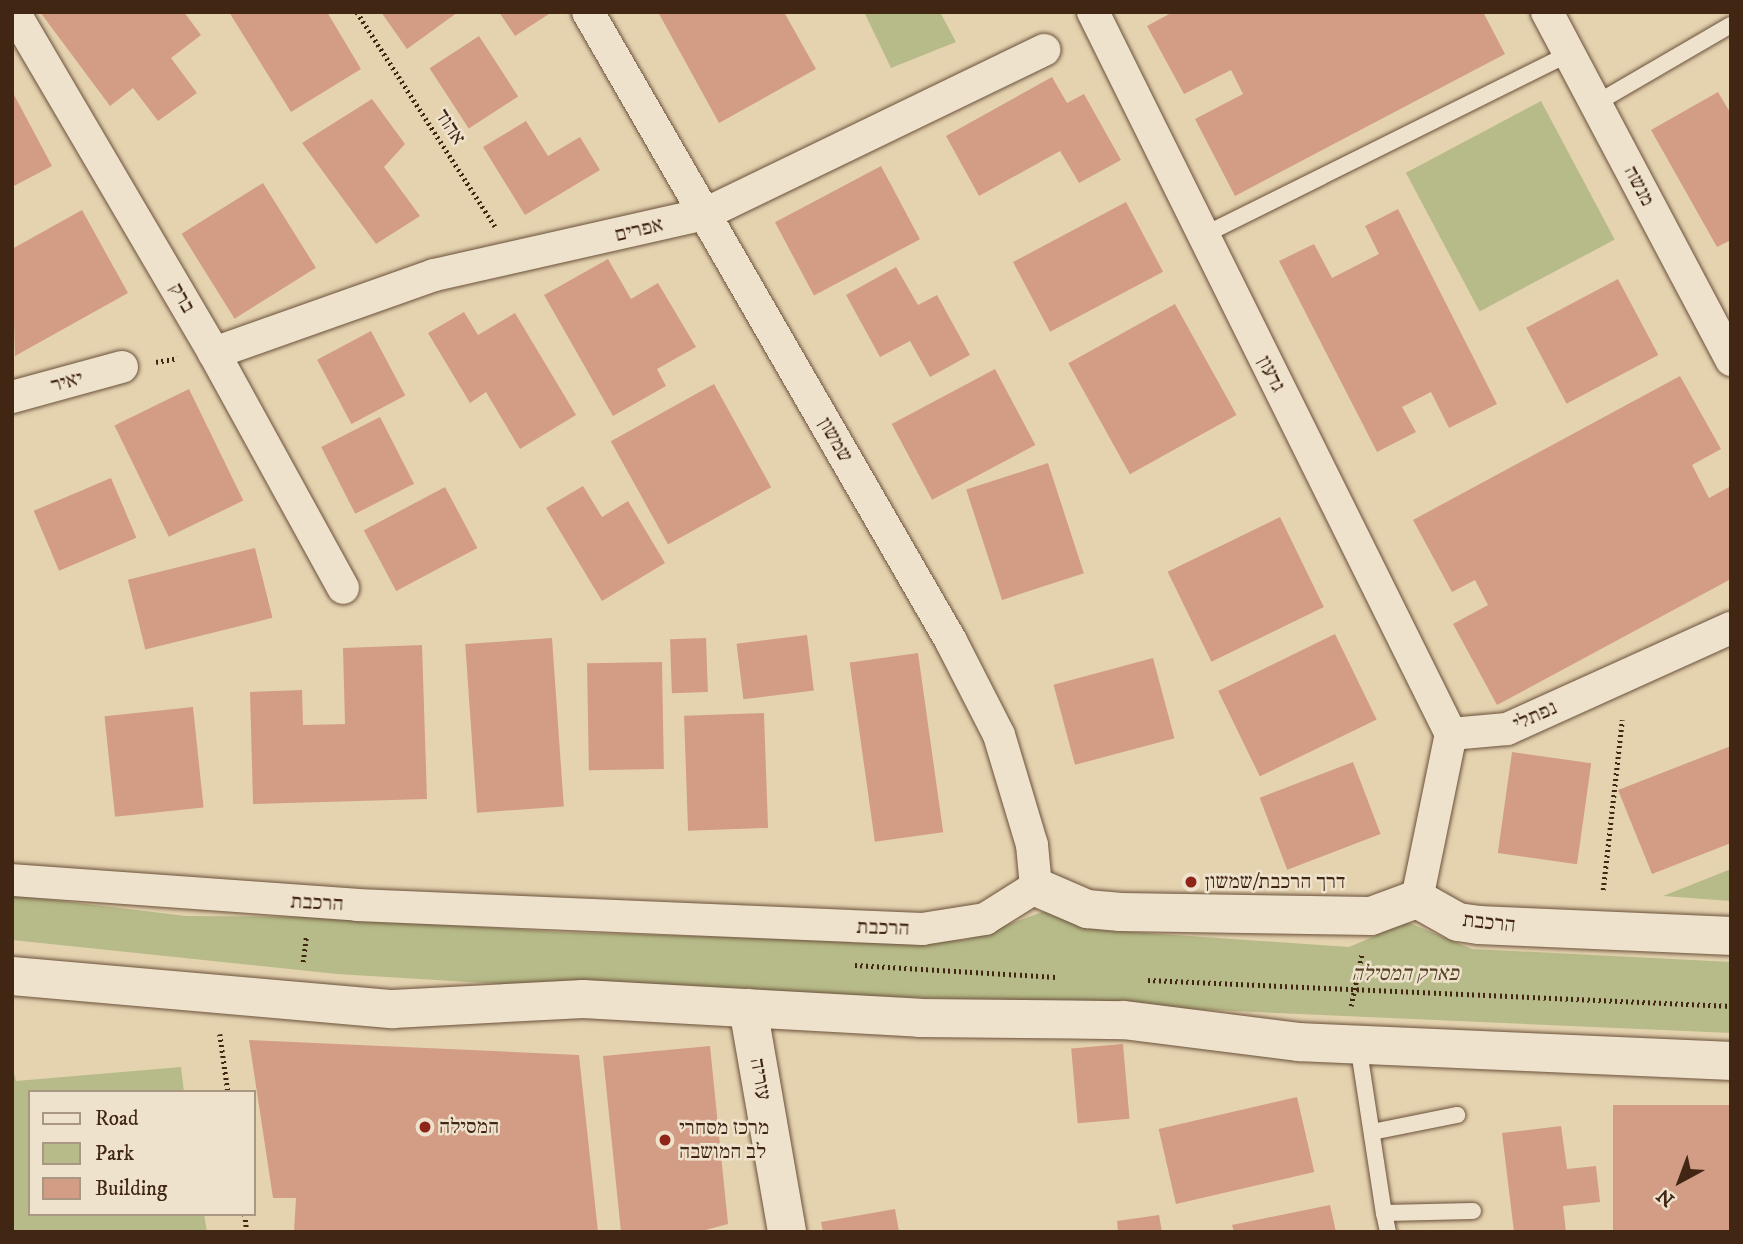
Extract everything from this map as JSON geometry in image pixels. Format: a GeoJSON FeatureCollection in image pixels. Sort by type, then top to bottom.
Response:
{"type":"FeatureCollection","features":[{"type":"Feature","properties":{"kind":"street","name":"ברק"},"geometry":{"type":"LineString","coordinates":[[14,12],[214,353],[343,588]]}},
{"type":"Feature","properties":{"kind":"street","name":"שמשון"},"geometry":{"type":"LineString","coordinates":[[588,12],[951,641],[999,735],[1032,845],[1036,887]]}},
{"type":"Feature","properties":{"kind":"street","name":"מנשה"},"geometry":{"type":"LineString","coordinates":[[1547,12],[1731,360]]}},
{"type":"Feature","properties":{"kind":"street","name":"גדעון"},"geometry":{"type":"LineString","coordinates":[[1105,16],[1202,236],[1451,734]]}},
{"type":"Feature","properties":{"kind":"street","name":"אפרים"},"geometry":{"type":"LineString","coordinates":[[214,353],[434,275],[516,259],[705,214],[1044,50]]}},
{"type":"Feature","properties":{"kind":"street","name":"יאיר"},"geometry":{"type":"LineString","coordinates":[[12,397],[122,367]]}},
{"type":"Feature","properties":{"kind":"street","name":"נפתלי"},"geometry":{"type":"LineString","coordinates":[[1451,734],[1507,729],[1731,628]]}},
{"type":"Feature","properties":{"kind":"street"},"geometry":{"type":"LineString","coordinates":[[1036,887],[1087,909],[1121,912],[1371,916],[1417,900],[1451,734]]}},
{"type":"Feature","properties":{"kind":"street","name":"הרכבת"},"geometry":{"type":"LineString","coordinates":[[12,880],[357,905],[922,929],[985,919],[1036,887]]}},
{"type":"Feature","properties":{"kind":"street","name":"הרכבת"},"geometry":{"type":"LineString","coordinates":[[1417,900],[1458,922],[1480,926],[1731,936]]}},
{"type":"Feature","properties":{"kind":"street"},"geometry":{"type":"LineString","coordinates":[[12,976],[393,1009],[583,999],[973,1020],[1124,1020],[1266,1040],[1731,1061]]}},
{"type":"Feature","properties":{"kind":"street","name":"עזריה"},"geometry":{"type":"LineString","coordinates":[[748,1008],[786,1223]]}},
{"type":"Feature","properties":{"kind":"lane"},"geometry":{"type":"LineString","coordinates":[[1595,104],[1731,25]]}},
{"type":"Feature","properties":{"kind":"lane"},"geometry":{"type":"LineString","coordinates":[[1202,236],[1569,54]]}},
{"type":"Feature","properties":{"kind":"lane"},"geometry":{"type":"LineString","coordinates":[[1358,1044],[1388,1232]]}},
{"type":"Feature","properties":{"kind":"lane"},"geometry":{"type":"LineString","coordinates":[[1372,1132],[1457,1115]]}},
{"type":"Feature","properties":{"kind":"lane"},"geometry":{"type":"LineString","coordinates":[[1384,1213],[1473,1211]]}},
{"type":"Feature","properties":{"kind":"path","name":"אהוד"},"geometry":{"type":"LineString","coordinates":[[357,12],[516,259]]}},
{"type":"Feature","properties":{"kind":"path"},"geometry":{"type":"LineString","coordinates":[[122,367],[214,353]]}},
{"type":"Feature","properties":{"kind":"path"},"geometry":{"type":"LineString","coordinates":[[1601,905],[1622,720]]}},
{"type":"Feature","properties":{"kind":"path"},"geometry":{"type":"LineString","coordinates":[[1358,1044],[1350,1002],[1371,916]]}},
{"type":"Feature","properties":{"kind":"path"},"geometry":{"type":"LineString","coordinates":[[214,992],[228,1090]]}},
{"type":"Feature","properties":{"kind":"green space"},"geometry":{"type":"Polygon","coordinates":[[[940,12],[956,42],[891,68],[865,14],[940,12]]]}},
{"type":"Feature","properties":{"kind":"green space"},"geometry":{"type":"Polygon","coordinates":[[[1541,101],[1615,240],[1480,311],[1406,173],[1541,101]]]}},
{"type":"Feature","properties":{"kind":"green space"},"geometry":{"type":"Polygon","coordinates":[[[1731,869],[1731,901],[1663,896],[1731,869]]]}},
{"type":"Feature","properties":{"kind":"green space","name":"פארק המסילה"},"geometry":{"type":"Polygon","coordinates":[[[12,895],[186,916],[331,917],[558,932],[873,941],[965,940],[1048,910],[1102,930],[1349,947],[1407,922],[1472,949],[1731,962],[1731,1033],[934,998],[565,988],[337,974],[12,940],[12,895]]]}},
{"type":"Feature","properties":{"kind":"green space"},"geometry":{"type":"Polygon","coordinates":[[[12,1065],[16,1081],[181,1067],[184,1090],[28,1090],[28,1216],[204,1216],[207,1232],[12,1232],[12,1065]]]}},
{"type":"Feature","properties":{"kind":"building"},"geometry":{"type":"Polygon","coordinates":[[[40,12],[184,12],[201,35],[171,58],[197,93],[158,121],[133,88],[110,106],[40,12]]]}},
{"type":"Feature","properties":{"kind":"building"},"geometry":{"type":"Polygon","coordinates":[[[229,12],[327,12],[361,69],[291,112],[229,12]]]}},
{"type":"Feature","properties":{"kind":"building"},"geometry":{"type":"Polygon","coordinates":[[[381,12],[458,12],[407,49],[381,12]]]}},
{"type":"Feature","properties":{"kind":"building"},"geometry":{"type":"Polygon","coordinates":[[[499,12],[552,12],[515,36],[499,12]]]}},
{"type":"Feature","properties":{"kind":"building"},"geometry":{"type":"Polygon","coordinates":[[[658,12],[784,12],[816,69],[719,123],[658,12]]]}},
{"type":"Feature","properties":{"kind":"building"},"geometry":{"type":"Polygon","coordinates":[[[1173,12],[1483,12],[1505,54],[1235,196],[1195,119],[1243,94],[1231,70],[1184,94],[1147,26],[1173,12]]]}},
{"type":"Feature","properties":{"kind":"building"},"geometry":{"type":"Polygon","coordinates":[[[479,36],[518,96],[469,129],[430,68],[479,36]]]}},
{"type":"Feature","properties":{"kind":"building"},"geometry":{"type":"Polygon","coordinates":[[[1052,77],[1067,103],[1084,94],[1121,160],[1079,183],[1060,151],[979,196],[946,136],[1052,77]]]}},
{"type":"Feature","properties":{"kind":"building"},"geometry":{"type":"Polygon","coordinates":[[[12,91],[52,166],[12,187],[12,91]]]}},
{"type":"Feature","properties":{"kind":"building"},"geometry":{"type":"Polygon","coordinates":[[[1718,92],[1731,114],[1731,240],[1717,247],[1651,130],[1718,92]]]}},
{"type":"Feature","properties":{"kind":"building"},"geometry":{"type":"Polygon","coordinates":[[[372,99],[405,144],[384,167],[420,216],[376,244],[302,143],[372,99]]]}},
{"type":"Feature","properties":{"kind":"building"},"geometry":{"type":"Polygon","coordinates":[[[526,121],[548,156],[580,137],[600,170],[525,215],[483,147],[526,121]]]}},
{"type":"Feature","properties":{"kind":"building"},"geometry":{"type":"Polygon","coordinates":[[[881,166],[920,239],[814,296],[775,222],[881,166]]]}},
{"type":"Feature","properties":{"kind":"building"},"geometry":{"type":"Polygon","coordinates":[[[263,183],[316,268],[235,319],[182,234],[263,183]]]}},
{"type":"Feature","properties":{"kind":"building"},"geometry":{"type":"Polygon","coordinates":[[[1126,202],[1163,272],[1050,332],[1013,262],[1126,202]]]}},
{"type":"Feature","properties":{"kind":"building"},"geometry":{"type":"Polygon","coordinates":[[[1398,209],[1497,404],[1449,428],[1431,392],[1402,407],[1416,432],[1377,452],[1279,261],[1314,244],[1332,278],[1379,254],[1365,226],[1398,209]]]}},
{"type":"Feature","properties":{"kind":"building"},"geometry":{"type":"Polygon","coordinates":[[[82,210],[128,293],[15,356],[12,249],[82,210]]]}},
{"type":"Feature","properties":{"kind":"building"},"geometry":{"type":"Polygon","coordinates":[[[608,259],[631,299],[658,283],[696,347],[657,369],[666,386],[613,416],[544,295],[608,259]]]}},
{"type":"Feature","properties":{"kind":"building"},"geometry":{"type":"Polygon","coordinates":[[[896,267],[918,305],[937,295],[970,355],[930,377],[910,341],[880,357],[846,295],[896,267]]]}},
{"type":"Feature","properties":{"kind":"building"},"geometry":{"type":"Polygon","coordinates":[[[1618,279],[1658,355],[1567,404],[1526,328],[1618,279]]]}},
{"type":"Feature","properties":{"kind":"building"},"geometry":{"type":"Polygon","coordinates":[[[1175,304],[1237,415],[1130,474],[1068,363],[1175,304]]]}},
{"type":"Feature","properties":{"kind":"building"},"geometry":{"type":"Polygon","coordinates":[[[464,312],[478,335],[515,313],[576,415],[520,449],[486,392],[470,403],[428,333],[464,312]]]}},
{"type":"Feature","properties":{"kind":"building"},"geometry":{"type":"Polygon","coordinates":[[[371,331],[405,395],[351,424],[317,360],[371,331]]]}},
{"type":"Feature","properties":{"kind":"building"},"geometry":{"type":"Polygon","coordinates":[[[995,369],[1035,445],[932,500],[892,424],[995,369]]]}},
{"type":"Feature","properties":{"kind":"building"},"geometry":{"type":"Polygon","coordinates":[[[1680,376],[1721,449],[1692,465],[1709,498],[1731,486],[1731,579],[1497,705],[1453,624],[1488,605],[1475,580],[1452,592],[1413,520],[1680,376]]]}},
{"type":"Feature","properties":{"kind":"building"},"geometry":{"type":"Polygon","coordinates":[[[714,384],[771,487],[668,544],[611,441],[714,384]]]}},
{"type":"Feature","properties":{"kind":"building"},"geometry":{"type":"Polygon","coordinates":[[[189,389],[243,500],[169,537],[114,425],[189,389]]]}},
{"type":"Feature","properties":{"kind":"building"},"geometry":{"type":"Polygon","coordinates":[[[380,417],[414,484],[355,514],[321,447],[380,417]]]}},
{"type":"Feature","properties":{"kind":"building"},"geometry":{"type":"Polygon","coordinates":[[[1048,463],[1084,573],[1002,600],[966,490],[1048,463]]]}},
{"type":"Feature","properties":{"kind":"building"},"geometry":{"type":"Polygon","coordinates":[[[111,478],[136,538],[59,571],[34,511],[111,478]]]}},
{"type":"Feature","properties":{"kind":"building"},"geometry":{"type":"Polygon","coordinates":[[[583,486],[602,517],[628,501],[665,563],[602,601],[546,508],[583,486]]]}},
{"type":"Feature","properties":{"kind":"building"},"geometry":{"type":"Polygon","coordinates":[[[445,487],[477,548],[396,591],[364,530],[445,487]]]}},
{"type":"Feature","properties":{"kind":"building"},"geometry":{"type":"Polygon","coordinates":[[[1280,517],[1324,607],[1211,662],[1168,572],[1280,517]]]}},
{"type":"Feature","properties":{"kind":"building"},"geometry":{"type":"Polygon","coordinates":[[[255,548],[272,618],[145,650],[128,580],[255,548]]]}},
{"type":"Feature","properties":{"kind":"building"},"geometry":{"type":"Polygon","coordinates":[[[1335,634],[1377,719],[1260,776],[1218,691],[1335,634]]]}},
{"type":"Feature","properties":{"kind":"building"},"geometry":{"type":"Polygon","coordinates":[[[807,635],[814,691],[743,699],[737,644],[807,635]]]}},
{"type":"Feature","properties":{"kind":"building"},"geometry":{"type":"Polygon","coordinates":[[[552,638],[564,807],[477,813],[465,644],[552,638]]]}},
{"type":"Feature","properties":{"kind":"building"},"geometry":{"type":"Polygon","coordinates":[[[706,638],[708,692],[672,693],[670,639],[706,638]]]}},
{"type":"Feature","properties":{"kind":"building"},"geometry":{"type":"Polygon","coordinates":[[[422,645],[427,799],[253,804],[250,692],[302,690],[303,725],[345,724],[343,648],[422,645]]]}},
{"type":"Feature","properties":{"kind":"building"},"geometry":{"type":"Polygon","coordinates":[[[918,653],[943,832],[875,842],[850,663],[918,653]]]}},
{"type":"Feature","properties":{"kind":"building"},"geometry":{"type":"Polygon","coordinates":[[[1153,658],[1174,738],[1075,765],[1054,685],[1153,658]]]}},
{"type":"Feature","properties":{"kind":"building"},"geometry":{"type":"Polygon","coordinates":[[[662,662],[664,769],[589,770],[587,663],[662,662]]]}},
{"type":"Feature","properties":{"kind":"building"},"geometry":{"type":"Polygon","coordinates":[[[193,707],[204,807],[115,817],[104,716],[193,707]]]}},
{"type":"Feature","properties":{"kind":"building"},"geometry":{"type":"Polygon","coordinates":[[[764,713],[768,828],[688,831],[684,716],[764,713]]]}},
{"type":"Feature","properties":{"kind":"building"},"geometry":{"type":"Polygon","coordinates":[[[1731,746],[1731,843],[1652,874],[1618,790],[1731,746]]]}},
{"type":"Feature","properties":{"kind":"building"},"geometry":{"type":"Polygon","coordinates":[[[1512,752],[1591,763],[1577,864],[1498,853],[1512,752]]]}},
{"type":"Feature","properties":{"kind":"building"},"geometry":{"type":"Polygon","coordinates":[[[1353,762],[1381,834],[1287,870],[1260,798],[1353,762]]]}},
{"type":"Feature","properties":{"kind":"building","name":"המסילה"},"geometry":{"type":"Polygon","coordinates":[[[249,1040],[579,1055],[598,1232],[294,1232],[296,1198],[273,1198],[249,1040]]]}},
{"type":"Feature","properties":{"kind":"building"},"geometry":{"type":"Polygon","coordinates":[[[1123,1044],[1130,1119],[1078,1123],[1071,1049],[1123,1044]]]}},
{"type":"Feature","properties":{"kind":"building","name":"מרכז מסחרי לב המושבה"},"geometry":{"type":"Polygon","coordinates":[[[710,1046],[728,1224],[698,1232],[621,1232],[603,1056],[710,1046]]]}},
{"type":"Feature","properties":{"kind":"building"},"geometry":{"type":"Polygon","coordinates":[[[1297,1097],[1314,1172],[1176,1204],[1159,1129],[1297,1097]]]}},
{"type":"Feature","properties":{"kind":"building"},"geometry":{"type":"Polygon","coordinates":[[[1613,1105],[1731,1105],[1731,1232],[1613,1232],[1613,1105]]]}},
{"type":"Feature","properties":{"kind":"building"},"geometry":{"type":"Polygon","coordinates":[[[1561,1126],[1567,1169],[1596,1166],[1600,1202],[1563,1206],[1566,1232],[1514,1232],[1502,1133],[1561,1126]]]}},
{"type":"Feature","properties":{"kind":"building"},"geometry":{"type":"Polygon","coordinates":[[[1330,1205],[1336,1232],[1234,1232],[1232,1225],[1330,1205]]]}},
{"type":"Feature","properties":{"kind":"building"},"geometry":{"type":"Polygon","coordinates":[[[895,1209],[899,1232],[823,1232],[821,1222],[895,1209]]]}},
{"type":"Feature","properties":{"kind":"building"},"geometry":{"type":"Polygon","coordinates":[[[1159,1215],[1162,1232],[1118,1232],[1117,1221],[1159,1215]]]}},
{"type":"Feature","properties":{"kind":"place","name":"דרך הרכבת/שמשון"},"geometry":{"type":"Point","coordinates":[1191,882]}},
{"type":"Feature","properties":{"kind":"place","name":"המסילה"},"geometry":{"type":"Point","coordinates":[425,1127]}},
{"type":"Feature","properties":{"kind":"place","name":"מרכז מסחרי לב המושבה"},"geometry":{"type":"Point","coordinates":[665,1140]}}]}
